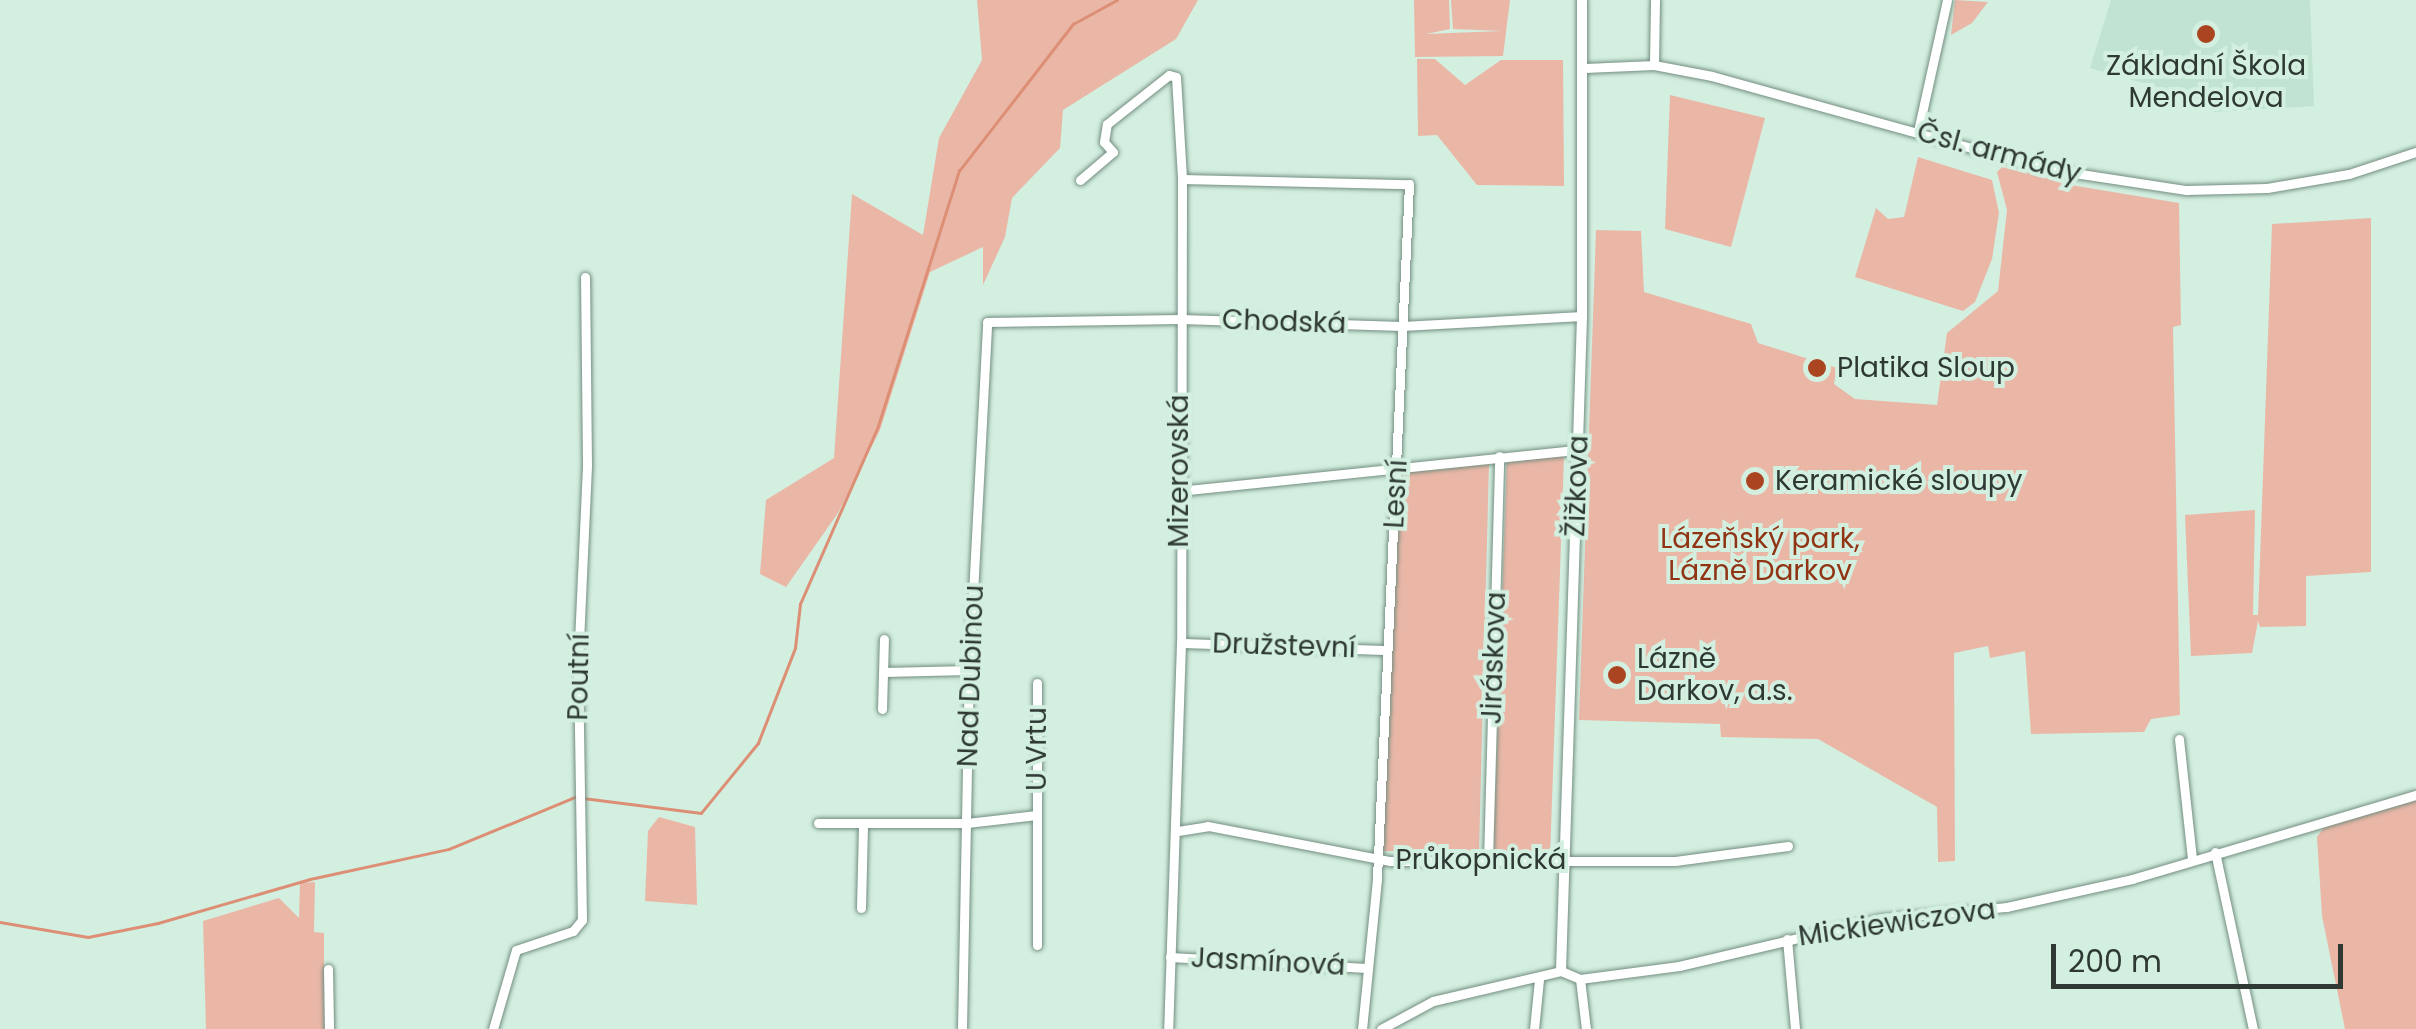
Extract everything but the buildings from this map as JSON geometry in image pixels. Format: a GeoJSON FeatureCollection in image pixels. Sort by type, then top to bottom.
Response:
{"type":"FeatureCollection","features":[{"type":"Feature","properties":{"kind":"street","name":"Žižkova"},"geometry":{"type":"LineString","coordinates":[[1561,972],[1582,316],[1582,0]]}},
{"type":"Feature","properties":{"kind":"street"},"geometry":{"type":"LineString","coordinates":[[1654,0],[1654,65]]}},
{"type":"Feature","properties":{"kind":"street"},"geometry":{"type":"LineString","coordinates":[[1918,132],[1947,0]]}},
{"type":"Feature","properties":{"kind":"street","name":"Čsl. armády"},"geometry":{"type":"LineString","coordinates":[[1585,68],[1654,65],[1766,88],[2088,178],[2189,190],[2267,188],[2349,174],[2416,152]]}},
{"type":"Feature","properties":{"kind":"street","name":"Mizerovská"},"geometry":{"type":"LineString","coordinates":[[1080,180],[1113,152],[1104,142],[1106,124],[1169,75],[1182,87],[1178,491],[1181,643],[1178,830],[1168,1029]]}},
{"type":"Feature","properties":{"kind":"street","name":"Lesní"},"geometry":{"type":"LineString","coordinates":[[1182,179],[1408,184],[1398,466],[1376,860],[1362,1029]]}},
{"type":"Feature","properties":{"kind":"street","name":"Poutní"},"geometry":{"type":"LineString","coordinates":[[493,1029],[516,950],[573,931],[582,920],[578,664],[587,465],[585,277]]}},
{"type":"Feature","properties":{"kind":"street","name":"Chodská"},"geometry":{"type":"LineString","coordinates":[[987,322],[1180,319],[1402,326],[1582,316]]}},
{"type":"Feature","properties":{"kind":"street","name":"Nad Dubinou"},"geometry":{"type":"LineString","coordinates":[[962,1029],[969,670],[987,322]]}},
{"type":"Feature","properties":{"kind":"street"},"geometry":{"type":"LineString","coordinates":[[1178,491],[1578,450]]}},
{"type":"Feature","properties":{"kind":"street","name":"Jiráskova"},"geometry":{"type":"LineString","coordinates":[[1488,860],[1499,456]]}},
{"type":"Feature","properties":{"kind":"street"},"geometry":{"type":"LineString","coordinates":[[882,709],[884,639]]}},
{"type":"Feature","properties":{"kind":"street","name":"Družstevní"},"geometry":{"type":"LineString","coordinates":[[1181,643],[1386,650]]}},
{"type":"Feature","properties":{"kind":"street"},"geometry":{"type":"LineString","coordinates":[[884,672],[969,670]]}},
{"type":"Feature","properties":{"kind":"street","name":"U Vrtu"},"geometry":{"type":"LineString","coordinates":[[1037,683],[1037,945]]}},
{"type":"Feature","properties":{"kind":"street"},"geometry":{"type":"LineString","coordinates":[[2178,739],[2192,859]]}},
{"type":"Feature","properties":{"kind":"street","name":"Mickiewiczova"},"geometry":{"type":"LineString","coordinates":[[1580,980],[1679,966],[1880,919],[2007,907],[2416,795]]}},
{"type":"Feature","properties":{"kind":"street","name":"U Vrtu"},"geometry":{"type":"LineString","coordinates":[[818,823],[968,823],[1036,815]]}},
{"type":"Feature","properties":{"kind":"street"},"geometry":{"type":"LineString","coordinates":[[861,908],[863,826]]}},
{"type":"Feature","properties":{"kind":"street","name":"Průkopnická"},"geometry":{"type":"LineString","coordinates":[[1178,830],[1208,826],[1376,860],[1675,861],[1788,846]]}},
{"type":"Feature","properties":{"kind":"street"},"geometry":{"type":"LineString","coordinates":[[2215,852],[2253,1029]]}},
{"type":"Feature","properties":{"kind":"street"},"geometry":{"type":"LineString","coordinates":[[1787,939],[1795,1029]]}},
{"type":"Feature","properties":{"kind":"street","name":"Jasmínová"},"geometry":{"type":"LineString","coordinates":[[1170,957],[1367,968]]}},
{"type":"Feature","properties":{"kind":"street"},"geometry":{"type":"LineString","coordinates":[[328,969],[329,1029]]}},
{"type":"Feature","properties":{"kind":"street"},"geometry":{"type":"LineString","coordinates":[[1381,1029],[1433,1001],[1561,972],[1580,980],[1586,1029]]}},
{"type":"Feature","properties":{"kind":"street"},"geometry":{"type":"LineString","coordinates":[[1534,1029],[1539,980]]}},
{"type":"Feature","properties":{"kind":"shaded area","name":"Základní Škola Mendelova"},"geometry":{"type":"Polygon","coordinates":[[[2111,0],[2310,0],[2314,106],[2214,112],[2213,103],[2090,68],[2111,0]]]}},
{"type":"Feature","properties":{"kind":"green space"},"geometry":{"type":"Polygon","coordinates":[[[977,0],[1198,0],[1176,39],[1063,110],[1060,148],[1012,198],[1005,237],[983,285],[983,247],[930,272],[880,430],[838,513],[786,587],[760,574],[766,500],[834,458],[852,194],[923,235],[939,138],[982,60],[977,0]]]}},
{"type":"Feature","properties":{"kind":"green space"},"geometry":{"type":"Polygon","coordinates":[[[1414,0],[1449,0],[1450,29],[1426,34],[1502,31],[1453,29],[1451,0],[1510,0],[1503,56],[1415,57],[1414,0]]]}},
{"type":"Feature","properties":{"kind":"green space"},"geometry":{"type":"Polygon","coordinates":[[[1955,0],[1988,2],[1972,23],[1951,35],[1955,0]]]}},
{"type":"Feature","properties":{"kind":"green space"},"geometry":{"type":"Polygon","coordinates":[[[1417,59],[1435,59],[1465,85],[1501,60],[1563,60],[1564,186],[1477,185],[1437,135],[1418,136],[1417,59]]]}},
{"type":"Feature","properties":{"kind":"green space"},"geometry":{"type":"Polygon","coordinates":[[[1670,95],[1765,118],[1731,247],[1665,229],[1670,95]]]}},
{"type":"Feature","properties":{"kind":"green space"},"geometry":{"type":"Polygon","coordinates":[[[1918,157],[1992,180],[1999,213],[1992,259],[1975,302],[1963,311],[1855,277],[1876,208],[1888,219],[1904,217],[1918,157]]]}},
{"type":"Feature","properties":{"kind":"green space","name":"Lázeňský park, Lázně Darkov"},"geometry":{"type":"Polygon","coordinates":[[[2004,165],[2071,185],[2179,203],[2181,325],[2173,327],[2180,715],[2151,719],[2144,732],[2031,734],[2025,651],[1990,658],[1988,646],[1954,653],[1955,861],[1938,862],[1937,807],[1818,739],[1721,737],[1720,724],[1579,720],[1596,230],[1641,231],[1644,292],[1751,324],[1758,343],[1837,368],[1834,384],[1855,399],[1937,405],[1947,333],[1998,291],[2007,210],[1997,172],[2004,165]]]}},
{"type":"Feature","properties":{"kind":"green space"},"geometry":{"type":"Polygon","coordinates":[[[2371,218],[2371,572],[2306,576],[2306,626],[2260,627],[2258,621],[2252,653],[2191,656],[2185,515],[2255,510],[2253,615],[2258,615],[2272,224],[2371,218]]]}},
{"type":"Feature","properties":{"kind":"green space"},"geometry":{"type":"Polygon","coordinates":[[[1507,455],[1564,457],[1550,853],[1493,851],[1507,455]]]}},
{"type":"Feature","properties":{"kind":"green space"},"geometry":{"type":"Polygon","coordinates":[[[1489,463],[1479,851],[1382,851],[1400,476],[1404,469],[1489,463]]]}},
{"type":"Feature","properties":{"kind":"green space"},"geometry":{"type":"Polygon","coordinates":[[[2416,798],[2416,1029],[2345,1029],[2322,916],[2317,837],[2329,820],[2416,798]]]}},
{"type":"Feature","properties":{"kind":"green space"},"geometry":{"type":"Polygon","coordinates":[[[659,817],[695,827],[697,905],[645,901],[648,831],[659,817]]]}},
{"type":"Feature","properties":{"kind":"green space"},"geometry":{"type":"Polygon","coordinates":[[[315,882],[314,932],[324,933],[324,1029],[206,1029],[203,921],[279,898],[299,918],[300,883],[315,882]]]}},
{"type":"Feature","properties":{"kind":"waterway"},"geometry":{"type":"LineString","coordinates":[[583,798],[701,813],[758,743],[795,648],[800,604],[878,426],[959,171],[1073,24],[1117,0]]}},
{"type":"Feature","properties":{"kind":"waterway"},"geometry":{"type":"LineString","coordinates":[[0,922],[88,937],[158,923],[310,879],[449,849],[575,797]]}},
{"type":"Feature","properties":{"kind":"place","name":"Základní Škola Mendelova"},"geometry":{"type":"Point","coordinates":[2206,34]}},
{"type":"Feature","properties":{"kind":"place","name":"Platika Sloup"},"geometry":{"type":"Point","coordinates":[1817,368]}},
{"type":"Feature","properties":{"kind":"place","name":"Keramické sloupy"},"geometry":{"type":"Point","coordinates":[1755,481]}},
{"type":"Feature","properties":{"kind":"place","name":"Lázně Darkov, a.s."},"geometry":{"type":"Point","coordinates":[1617,675]}}]}
